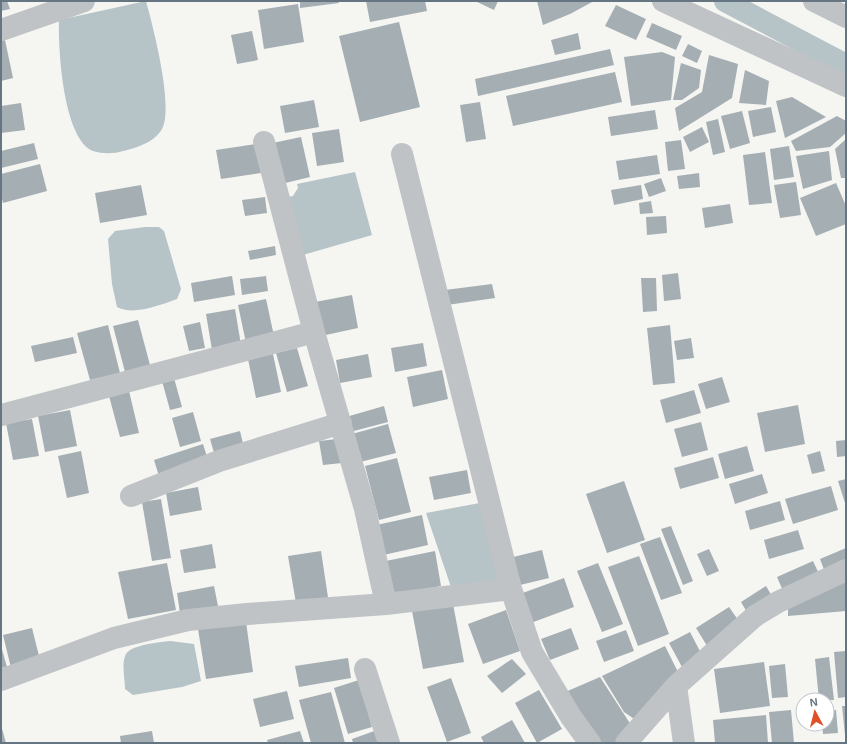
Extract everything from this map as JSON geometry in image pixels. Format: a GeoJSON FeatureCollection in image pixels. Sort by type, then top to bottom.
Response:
{"type":"FeatureCollection","features":[{"type":"Feature","properties":{"kind":"street"},"geometry":{"type":"LineString","coordinates":[[1,30],[84,1]]}},
{"type":"Feature","properties":{"kind":"street"},"geometry":{"type":"LineString","coordinates":[[663,1],[846,86]]}},
{"type":"Feature","properties":{"kind":"street"},"geometry":{"type":"LineString","coordinates":[[814,1],[846,17]]}},
{"type":"Feature","properties":{"kind":"street"},"geometry":{"type":"LineString","coordinates":[[264,142],[314,332],[365,509],[386,604]]}},
{"type":"Feature","properties":{"kind":"street"},"geometry":{"type":"LineString","coordinates":[[402,154],[511,589],[532,652],[570,717],[590,743]]}},
{"type":"Feature","properties":{"kind":"street"},"geometry":{"type":"LineString","coordinates":[[1,415],[314,332]]}},
{"type":"Feature","properties":{"kind":"street"},"geometry":{"type":"LineString","coordinates":[[131,496],[219,461],[341,423]]}},
{"type":"Feature","properties":{"kind":"street"},"geometry":{"type":"LineString","coordinates":[[626,743],[676,686],[755,616],[778,602],[846,570]]}},
{"type":"Feature","properties":{"kind":"street"},"geometry":{"type":"LineString","coordinates":[[1,680],[114,638],[188,620],[247,614],[386,604],[511,589]]}},
{"type":"Feature","properties":{"kind":"street"},"geometry":{"type":"LineString","coordinates":[[365,668],[389,743]]}},
{"type":"Feature","properties":{"kind":"street"},"geometry":{"type":"LineString","coordinates":[[676,686],[684,743]]}},
{"type":"Feature","properties":{"kind":"shaded area"},"geometry":{"type":"Polygon","coordinates":[[[146,1],[164,85],[166,103],[165,118],[162,129],[155,138],[134,148],[112,153],[93,151],[83,143],[75,129],[69,112],[61,71],[59,20],[146,1]]]}},
{"type":"Feature","properties":{"kind":"shaded area"},"geometry":{"type":"Polygon","coordinates":[[[355,172],[372,235],[296,257],[282,198],[293,196],[298,188],[297,184],[355,172]]]}},
{"type":"Feature","properties":{"kind":"shaded area"},"geometry":{"type":"Polygon","coordinates":[[[145,227],[159,227],[164,231],[181,289],[177,299],[155,307],[139,310],[123,309],[117,307],[112,284],[108,239],[115,231],[145,227]]]}},
{"type":"Feature","properties":{"kind":"shaded area"},"geometry":{"type":"Polygon","coordinates":[[[485,502],[500,582],[451,587],[426,513],[485,502]]]}},
{"type":"Feature","properties":{"kind":"shaded area"},"geometry":{"type":"Polygon","coordinates":[[[170,641],[194,644],[201,681],[182,687],[133,695],[125,689],[123,666],[126,654],[139,646],[170,641]]]}},
{"type":"Feature","properties":{"kind":"building"},"geometry":{"type":"Polygon","coordinates":[[[1,1],[7,1],[10,9],[1,11],[1,1]]]}},
{"type":"Feature","properties":{"kind":"building"},"geometry":{"type":"Polygon","coordinates":[[[300,1],[338,1],[339,3],[300,8],[300,1]]]}},
{"type":"Feature","properties":{"kind":"building"},"geometry":{"type":"Polygon","coordinates":[[[366,1],[425,1],[427,11],[370,22],[366,1]]]}},
{"type":"Feature","properties":{"kind":"building"},"geometry":{"type":"Polygon","coordinates":[[[475,1],[498,1],[494,10],[475,1]]]}},
{"type":"Feature","properties":{"kind":"building"},"geometry":{"type":"Polygon","coordinates":[[[537,1],[594,1],[570,14],[543,25],[537,1]]]}},
{"type":"Feature","properties":{"kind":"building"},"geometry":{"type":"Polygon","coordinates":[[[298,4],[304,42],[264,49],[258,10],[298,4]]]}},
{"type":"Feature","properties":{"kind":"building"},"geometry":{"type":"Polygon","coordinates":[[[616,5],[646,19],[636,40],[605,26],[616,5]]]}},
{"type":"Feature","properties":{"kind":"building"},"geometry":{"type":"Polygon","coordinates":[[[399,22],[420,107],[360,122],[339,36],[399,22]]]}},
{"type":"Feature","properties":{"kind":"building"},"geometry":{"type":"Polygon","coordinates":[[[652,23],[682,36],[676,50],[646,37],[652,23]]]}},
{"type":"Feature","properties":{"kind":"building"},"geometry":{"type":"Polygon","coordinates":[[[252,31],[258,60],[237,64],[231,35],[252,31]]]}},
{"type":"Feature","properties":{"kind":"building"},"geometry":{"type":"Polygon","coordinates":[[[578,33],[581,49],[555,55],[551,40],[578,33]]]}},
{"type":"Feature","properties":{"kind":"building"},"geometry":{"type":"Polygon","coordinates":[[[5,40],[13,78],[1,81],[1,41],[5,40]]]}},
{"type":"Feature","properties":{"kind":"building"},"geometry":{"type":"Polygon","coordinates":[[[688,44],[702,51],[697,63],[682,56],[688,44]]]}},
{"type":"Feature","properties":{"kind":"building"},"geometry":{"type":"Polygon","coordinates":[[[610,49],[614,65],[478,96],[475,79],[610,49]]]}},
{"type":"Feature","properties":{"kind":"building"},"geometry":{"type":"Polygon","coordinates":[[[662,52],[675,57],[671,100],[631,106],[624,57],[662,52]]]}},
{"type":"Feature","properties":{"kind":"building"},"geometry":{"type":"Polygon","coordinates":[[[709,55],[738,64],[732,98],[679,131],[675,108],[702,92],[709,55]]]}},
{"type":"Feature","properties":{"kind":"building"},"geometry":{"type":"Polygon","coordinates":[[[681,63],[701,70],[699,88],[682,100],[673,100],[681,63]]]}},
{"type":"Feature","properties":{"kind":"building"},"geometry":{"type":"Polygon","coordinates":[[[745,70],[769,81],[766,105],[739,103],[745,70]]]}},
{"type":"Feature","properties":{"kind":"building"},"geometry":{"type":"Polygon","coordinates":[[[615,72],[622,102],[513,126],[506,96],[615,72]]]}},
{"type":"Feature","properties":{"kind":"building"},"geometry":{"type":"Polygon","coordinates":[[[792,97],[826,117],[785,138],[776,101],[792,97]]]}},
{"type":"Feature","properties":{"kind":"building"},"geometry":{"type":"Polygon","coordinates":[[[314,100],[319,127],[285,133],[280,106],[314,100]]]}},
{"type":"Feature","properties":{"kind":"building"},"geometry":{"type":"Polygon","coordinates":[[[480,102],[486,139],[466,142],[460,105],[480,102]]]}},
{"type":"Feature","properties":{"kind":"building"},"geometry":{"type":"Polygon","coordinates":[[[21,103],[25,130],[1,133],[1,106],[21,103]]]}},
{"type":"Feature","properties":{"kind":"building"},"geometry":{"type":"Polygon","coordinates":[[[771,107],[776,132],[753,137],[748,111],[771,107]]]}},
{"type":"Feature","properties":{"kind":"building"},"geometry":{"type":"Polygon","coordinates":[[[655,110],[658,129],[611,136],[608,117],[655,110]]]}},
{"type":"Feature","properties":{"kind":"building"},"geometry":{"type":"Polygon","coordinates":[[[742,111],[750,143],[730,149],[721,116],[742,111]]]}},
{"type":"Feature","properties":{"kind":"building"},"geometry":{"type":"Polygon","coordinates":[[[837,116],[846,121],[846,133],[830,147],[796,151],[791,141],[837,116]]]}},
{"type":"Feature","properties":{"kind":"building"},"geometry":{"type":"Polygon","coordinates":[[[718,119],[725,152],[713,155],[706,122],[718,119]]]}},
{"type":"Feature","properties":{"kind":"building"},"geometry":{"type":"Polygon","coordinates":[[[702,127],[709,142],[690,152],[683,137],[702,127]]]}},
{"type":"Feature","properties":{"kind":"building"},"geometry":{"type":"Polygon","coordinates":[[[339,129],[344,162],[317,166],[312,133],[339,129]]]}},
{"type":"Feature","properties":{"kind":"building"},"geometry":{"type":"Polygon","coordinates":[[[301,137],[310,177],[277,185],[268,144],[301,137]]]}},
{"type":"Feature","properties":{"kind":"building"},"geometry":{"type":"Polygon","coordinates":[[[846,139],[846,178],[841,178],[835,149],[846,139]]]}},
{"type":"Feature","properties":{"kind":"building"},"geometry":{"type":"Polygon","coordinates":[[[681,140],[685,169],[668,171],[665,142],[681,140]]]}},
{"type":"Feature","properties":{"kind":"building"},"geometry":{"type":"Polygon","coordinates":[[[34,143],[38,159],[1,168],[1,151],[34,143]]]}},
{"type":"Feature","properties":{"kind":"building"},"geometry":{"type":"Polygon","coordinates":[[[256,144],[261,173],[221,179],[216,150],[256,144]]]}},
{"type":"Feature","properties":{"kind":"building"},"geometry":{"type":"Polygon","coordinates":[[[789,146],[794,177],[774,180],[770,149],[789,146]]]}},
{"type":"Feature","properties":{"kind":"building"},"geometry":{"type":"Polygon","coordinates":[[[829,151],[832,180],[803,189],[796,156],[829,151]]]}},
{"type":"Feature","properties":{"kind":"building"},"geometry":{"type":"Polygon","coordinates":[[[765,152],[772,203],[749,205],[743,155],[765,152]]]}},
{"type":"Feature","properties":{"kind":"building"},"geometry":{"type":"Polygon","coordinates":[[[657,155],[660,174],[619,180],[616,161],[657,155]]]}},
{"type":"Feature","properties":{"kind":"building"},"geometry":{"type":"Polygon","coordinates":[[[40,164],[47,191],[3,203],[1,195],[1,174],[40,164]]]}},
{"type":"Feature","properties":{"kind":"building"},"geometry":{"type":"Polygon","coordinates":[[[699,173],[700,187],[679,189],[677,176],[699,173]]]}},
{"type":"Feature","properties":{"kind":"building"},"geometry":{"type":"Polygon","coordinates":[[[661,178],[666,191],[649,197],[644,184],[661,178]]]}},
{"type":"Feature","properties":{"kind":"building"},"geometry":{"type":"Polygon","coordinates":[[[796,182],[801,215],[780,218],[774,185],[796,182]]]}},
{"type":"Feature","properties":{"kind":"building"},"geometry":{"type":"Polygon","coordinates":[[[836,183],[846,206],[846,224],[816,236],[800,198],[836,183]]]}},
{"type":"Feature","properties":{"kind":"building"},"geometry":{"type":"Polygon","coordinates":[[[141,185],[147,215],[100,223],[95,193],[141,185]]]}},
{"type":"Feature","properties":{"kind":"building"},"geometry":{"type":"Polygon","coordinates":[[[641,185],[643,199],[614,205],[611,190],[641,185]]]}},
{"type":"Feature","properties":{"kind":"building"},"geometry":{"type":"Polygon","coordinates":[[[265,197],[267,213],[245,216],[242,200],[265,197]]]}},
{"type":"Feature","properties":{"kind":"building"},"geometry":{"type":"Polygon","coordinates":[[[651,201],[653,213],[640,214],[639,203],[651,201]]]}},
{"type":"Feature","properties":{"kind":"building"},"geometry":{"type":"Polygon","coordinates":[[[730,204],[733,223],[705,228],[702,208],[730,204]]]}},
{"type":"Feature","properties":{"kind":"building"},"geometry":{"type":"Polygon","coordinates":[[[666,216],[667,233],[647,235],[646,217],[666,216]]]}},
{"type":"Feature","properties":{"kind":"building"},"geometry":{"type":"Polygon","coordinates":[[[275,246],[276,255],[250,260],[248,251],[275,246]]]}},
{"type":"Feature","properties":{"kind":"building"},"geometry":{"type":"Polygon","coordinates":[[[678,273],[681,299],[664,301],[662,275],[678,273]]]}},
{"type":"Feature","properties":{"kind":"building"},"geometry":{"type":"Polygon","coordinates":[[[232,276],[235,295],[194,302],[191,283],[232,276]]]}},
{"type":"Feature","properties":{"kind":"building"},"geometry":{"type":"Polygon","coordinates":[[[266,276],[268,291],[242,295],[240,279],[266,276]]]}},
{"type":"Feature","properties":{"kind":"building"},"geometry":{"type":"Polygon","coordinates":[[[641,278],[656,278],[657,311],[643,312],[641,278]]]}},
{"type":"Feature","properties":{"kind":"building"},"geometry":{"type":"Polygon","coordinates":[[[492,284],[495,298],[447,305],[445,290],[492,284]]]}},
{"type":"Feature","properties":{"kind":"building"},"geometry":{"type":"Polygon","coordinates":[[[352,295],[358,328],[321,336],[315,302],[352,295]]]}},
{"type":"Feature","properties":{"kind":"building"},"geometry":{"type":"Polygon","coordinates":[[[266,299],[274,336],[246,343],[238,305],[266,299]]]}},
{"type":"Feature","properties":{"kind":"building"},"geometry":{"type":"Polygon","coordinates":[[[235,309],[241,345],[212,350],[206,314],[235,309]]]}},
{"type":"Feature","properties":{"kind":"building"},"geometry":{"type":"Polygon","coordinates":[[[138,320],[150,365],[125,372],[113,326],[138,320]]]}},
{"type":"Feature","properties":{"kind":"building"},"geometry":{"type":"Polygon","coordinates":[[[200,322],[205,348],[189,351],[183,326],[200,322]]]}},
{"type":"Feature","properties":{"kind":"building"},"geometry":{"type":"Polygon","coordinates":[[[108,325],[120,373],[90,380],[77,333],[108,325]]]}},
{"type":"Feature","properties":{"kind":"building"},"geometry":{"type":"Polygon","coordinates":[[[670,325],[675,383],[653,385],[647,328],[670,325]]]}},
{"type":"Feature","properties":{"kind":"building"},"geometry":{"type":"Polygon","coordinates":[[[73,337],[77,353],[35,362],[31,346],[73,337]]]}},
{"type":"Feature","properties":{"kind":"building"},"geometry":{"type":"Polygon","coordinates":[[[691,338],[694,358],[677,360],[674,341],[691,338]]]}},
{"type":"Feature","properties":{"kind":"building"},"geometry":{"type":"Polygon","coordinates":[[[423,343],[427,366],[395,372],[391,348],[423,343]]]}},
{"type":"Feature","properties":{"kind":"building"},"geometry":{"type":"Polygon","coordinates":[[[297,348],[308,386],[287,392],[276,353],[297,348]]]}},
{"type":"Feature","properties":{"kind":"building"},"geometry":{"type":"Polygon","coordinates":[[[273,354],[281,392],[256,398],[248,359],[273,354]]]}},
{"type":"Feature","properties":{"kind":"building"},"geometry":{"type":"Polygon","coordinates":[[[368,354],[372,377],[340,383],[336,360],[368,354]]]}},
{"type":"Feature","properties":{"kind":"building"},"geometry":{"type":"Polygon","coordinates":[[[442,370],[448,399],[413,407],[407,377],[442,370]]]}},
{"type":"Feature","properties":{"kind":"building"},"geometry":{"type":"Polygon","coordinates":[[[722,377],[730,402],[706,409],[698,384],[722,377]]]}},
{"type":"Feature","properties":{"kind":"building"},"geometry":{"type":"Polygon","coordinates":[[[174,378],[182,407],[170,410],[162,381],[174,378]]]}},
{"type":"Feature","properties":{"kind":"building"},"geometry":{"type":"Polygon","coordinates":[[[694,390],[701,413],[666,423],[660,400],[694,390]]]}},
{"type":"Feature","properties":{"kind":"building"},"geometry":{"type":"Polygon","coordinates":[[[129,391],[139,433],[120,437],[109,396],[129,391]]]}},
{"type":"Feature","properties":{"kind":"building"},"geometry":{"type":"Polygon","coordinates":[[[798,405],[805,444],[765,452],[757,413],[798,405]]]}},
{"type":"Feature","properties":{"kind":"building"},"geometry":{"type":"Polygon","coordinates":[[[384,406],[388,422],[350,432],[346,417],[384,406]]]}},
{"type":"Feature","properties":{"kind":"building"},"geometry":{"type":"Polygon","coordinates":[[[70,410],[77,446],[45,452],[38,416],[70,410]]]}},
{"type":"Feature","properties":{"kind":"building"},"geometry":{"type":"Polygon","coordinates":[[[193,412],[201,441],[180,447],[172,418],[193,412]]]}},
{"type":"Feature","properties":{"kind":"building"},"geometry":{"type":"Polygon","coordinates":[[[32,419],[39,456],[13,460],[6,423],[32,419]]]}},
{"type":"Feature","properties":{"kind":"building"},"geometry":{"type":"Polygon","coordinates":[[[701,422],[708,450],[682,457],[674,429],[701,422]]]}},
{"type":"Feature","properties":{"kind":"building"},"geometry":{"type":"Polygon","coordinates":[[[388,424],[396,453],[360,462],[352,434],[388,424]]]}},
{"type":"Feature","properties":{"kind":"building"},"geometry":{"type":"Polygon","coordinates":[[[240,431],[244,448],[215,456],[210,439],[240,431]]]}},
{"type":"Feature","properties":{"kind":"building"},"geometry":{"type":"Polygon","coordinates":[[[337,439],[342,463],[323,465],[319,441],[337,439]]]}},
{"type":"Feature","properties":{"kind":"building"},"geometry":{"type":"Polygon","coordinates":[[[846,440],[846,456],[837,457],[836,441],[846,440]]]}},
{"type":"Feature","properties":{"kind":"building"},"geometry":{"type":"Polygon","coordinates":[[[203,444],[208,460],[159,476],[154,460],[203,444]]]}},
{"type":"Feature","properties":{"kind":"building"},"geometry":{"type":"Polygon","coordinates":[[[747,446],[754,471],[725,479],[718,454],[747,446]]]}},
{"type":"Feature","properties":{"kind":"building"},"geometry":{"type":"Polygon","coordinates":[[[81,451],[89,493],[67,498],[58,456],[81,451]]]}},
{"type":"Feature","properties":{"kind":"building"},"geometry":{"type":"Polygon","coordinates":[[[820,451],[825,471],[812,474],[807,455],[820,451]]]}},
{"type":"Feature","properties":{"kind":"building"},"geometry":{"type":"Polygon","coordinates":[[[713,457],[719,478],[680,489],[674,468],[713,457]]]}},
{"type":"Feature","properties":{"kind":"building"},"geometry":{"type":"Polygon","coordinates":[[[397,458],[411,512],[379,520],[365,466],[397,458]]]}},
{"type":"Feature","properties":{"kind":"building"},"geometry":{"type":"Polygon","coordinates":[[[467,470],[471,493],[434,500],[429,477],[467,470]]]}},
{"type":"Feature","properties":{"kind":"building"},"geometry":{"type":"Polygon","coordinates":[[[762,474],[768,493],[735,504],[729,484],[762,474]]]}},
{"type":"Feature","properties":{"kind":"building"},"geometry":{"type":"Polygon","coordinates":[[[846,479],[846,506],[838,481],[846,479]]]}},
{"type":"Feature","properties":{"kind":"building"},"geometry":{"type":"Polygon","coordinates":[[[624,481],[645,540],[607,553],[586,494],[624,481]]]}},
{"type":"Feature","properties":{"kind":"building"},"geometry":{"type":"Polygon","coordinates":[[[831,486],[838,510],[793,524],[785,499],[831,486]]]}},
{"type":"Feature","properties":{"kind":"building"},"geometry":{"type":"Polygon","coordinates":[[[198,487],[202,510],[170,516],[166,493],[198,487]]]}},
{"type":"Feature","properties":{"kind":"building"},"geometry":{"type":"Polygon","coordinates":[[[161,499],[171,558],[152,561],[142,502],[161,499]]]}},
{"type":"Feature","properties":{"kind":"building"},"geometry":{"type":"Polygon","coordinates":[[[780,501],[785,520],[750,530],[745,511],[780,501]]]}},
{"type":"Feature","properties":{"kind":"building"},"geometry":{"type":"Polygon","coordinates":[[[422,515],[428,545],[379,556],[372,526],[422,515]]]}},
{"type":"Feature","properties":{"kind":"building"},"geometry":{"type":"Polygon","coordinates":[[[671,526],[693,581],[683,585],[661,529],[671,526]]]}},
{"type":"Feature","properties":{"kind":"building"},"geometry":{"type":"Polygon","coordinates":[[[798,530],[804,549],[769,559],[764,540],[798,530]]]}},
{"type":"Feature","properties":{"kind":"building"},"geometry":{"type":"Polygon","coordinates":[[[660,537],[682,593],[661,600],[640,544],[660,537]]]}},
{"type":"Feature","properties":{"kind":"building"},"geometry":{"type":"Polygon","coordinates":[[[212,544],[216,568],[184,573],[180,550],[212,544]]]}},
{"type":"Feature","properties":{"kind":"building"},"geometry":{"type":"Polygon","coordinates":[[[846,548],[846,566],[826,575],[820,559],[846,548]]]}},
{"type":"Feature","properties":{"kind":"building"},"geometry":{"type":"Polygon","coordinates":[[[709,549],[719,571],[707,576],[697,554],[709,549]]]}},
{"type":"Feature","properties":{"kind":"building"},"geometry":{"type":"Polygon","coordinates":[[[542,550],[549,578],[516,586],[509,558],[542,550]]]}},
{"type":"Feature","properties":{"kind":"building"},"geometry":{"type":"Polygon","coordinates":[[[321,551],[329,604],[297,609],[288,556],[321,551]]]}},
{"type":"Feature","properties":{"kind":"building"},"geometry":{"type":"Polygon","coordinates":[[[435,551],[441,586],[387,596],[381,562],[435,551]]]}},
{"type":"Feature","properties":{"kind":"building"},"geometry":{"type":"Polygon","coordinates":[[[639,556],[669,634],[638,646],[608,567],[639,556]]]}},
{"type":"Feature","properties":{"kind":"building"},"geometry":{"type":"Polygon","coordinates":[[[813,561],[820,576],[784,593],[777,577],[813,561]]]}},
{"type":"Feature","properties":{"kind":"building"},"geometry":{"type":"Polygon","coordinates":[[[167,563],[176,610],[128,619],[118,572],[167,563]]]}},
{"type":"Feature","properties":{"kind":"building"},"geometry":{"type":"Polygon","coordinates":[[[598,563],[623,624],[602,632],[577,571],[598,563]]]}},
{"type":"Feature","properties":{"kind":"building"},"geometry":{"type":"Polygon","coordinates":[[[846,575],[846,611],[788,616],[788,606],[846,575]]]}},
{"type":"Feature","properties":{"kind":"building"},"geometry":{"type":"Polygon","coordinates":[[[564,578],[574,607],[528,624],[517,595],[564,578]]]}},
{"type":"Feature","properties":{"kind":"building"},"geometry":{"type":"Polygon","coordinates":[[[214,586],[218,606],[180,613],[177,593],[214,586]]]}},
{"type":"Feature","properties":{"kind":"building"},"geometry":{"type":"Polygon","coordinates":[[[766,586],[773,598],[748,614],[741,602],[766,586]]]}},
{"type":"Feature","properties":{"kind":"building"},"geometry":{"type":"Polygon","coordinates":[[[453,604],[464,662],[423,669],[412,611],[453,604]]]}},
{"type":"Feature","properties":{"kind":"building"},"geometry":{"type":"Polygon","coordinates":[[[729,607],[743,627],[709,649],[696,628],[729,607]]]}},
{"type":"Feature","properties":{"kind":"building"},"geometry":{"type":"Polygon","coordinates":[[[506,610],[520,651],[483,664],[468,624],[506,610]]]}},
{"type":"Feature","properties":{"kind":"building"},"geometry":{"type":"Polygon","coordinates":[[[246,622],[253,672],[206,679],[198,629],[246,622]]]}},
{"type":"Feature","properties":{"kind":"building"},"geometry":{"type":"Polygon","coordinates":[[[32,628],[40,660],[11,668],[3,635],[32,628]]]}},
{"type":"Feature","properties":{"kind":"building"},"geometry":{"type":"Polygon","coordinates":[[[571,628],[579,649],[550,660],[541,639],[571,628]]]}},
{"type":"Feature","properties":{"kind":"building"},"geometry":{"type":"Polygon","coordinates":[[[626,630],[634,651],[604,662],[596,641],[626,630]]]}},
{"type":"Feature","properties":{"kind":"building"},"geometry":{"type":"Polygon","coordinates":[[[690,632],[703,657],[682,667],[669,643],[690,632]]]}},
{"type":"Feature","properties":{"kind":"building"},"geometry":{"type":"Polygon","coordinates":[[[1,646],[7,667],[1,668],[1,646]]]}},
{"type":"Feature","properties":{"kind":"building"},"geometry":{"type":"Polygon","coordinates":[[[665,646],[680,676],[640,723],[624,712],[602,676],[665,646]]]}},
{"type":"Feature","properties":{"kind":"building"},"geometry":{"type":"Polygon","coordinates":[[[846,651],[846,697],[838,698],[834,652],[846,651]]]}},
{"type":"Feature","properties":{"kind":"building"},"geometry":{"type":"Polygon","coordinates":[[[829,657],[833,692],[818,692],[815,659],[829,657]]]}},
{"type":"Feature","properties":{"kind":"building"},"geometry":{"type":"Polygon","coordinates":[[[348,658],[351,678],[299,687],[295,666],[348,658]]]}},
{"type":"Feature","properties":{"kind":"building"},"geometry":{"type":"Polygon","coordinates":[[[512,659],[526,674],[502,693],[487,676],[512,659]]]}},
{"type":"Feature","properties":{"kind":"building"},"geometry":{"type":"Polygon","coordinates":[[[764,662],[770,706],[720,713],[714,669],[764,662]]]}},
{"type":"Feature","properties":{"kind":"building"},"geometry":{"type":"Polygon","coordinates":[[[785,664],[788,697],[772,698],[769,666],[785,664]]]}},
{"type":"Feature","properties":{"kind":"building"},"geometry":{"type":"Polygon","coordinates":[[[600,677],[633,728],[617,743],[596,743],[563,693],[600,677]]]}},
{"type":"Feature","properties":{"kind":"building"},"geometry":{"type":"Polygon","coordinates":[[[451,678],[471,733],[447,742],[427,687],[451,678]]]}},
{"type":"Feature","properties":{"kind":"building"},"geometry":{"type":"Polygon","coordinates":[[[359,680],[372,727],[348,734],[334,688],[359,680]]]}},
{"type":"Feature","properties":{"kind":"building"},"geometry":{"type":"Polygon","coordinates":[[[539,690],[562,729],[537,743],[515,703],[539,690]]]}},
{"type":"Feature","properties":{"kind":"building"},"geometry":{"type":"Polygon","coordinates":[[[287,691],[294,719],[260,727],[253,699],[287,691]]]}},
{"type":"Feature","properties":{"kind":"building"},"geometry":{"type":"Polygon","coordinates":[[[331,692],[345,743],[311,743],[299,700],[331,692]]]}},
{"type":"Feature","properties":{"kind":"building"},"geometry":{"type":"Polygon","coordinates":[[[842,706],[846,706],[846,735],[845,735],[842,706]]]}},
{"type":"Feature","properties":{"kind":"building"},"geometry":{"type":"Polygon","coordinates":[[[791,710],[794,743],[772,743],[769,712],[791,710]]]}},
{"type":"Feature","properties":{"kind":"building"},"geometry":{"type":"Polygon","coordinates":[[[835,710],[838,733],[823,734],[823,732],[835,732],[835,710]]]}},
{"type":"Feature","properties":{"kind":"building"},"geometry":{"type":"Polygon","coordinates":[[[766,715],[768,743],[715,743],[713,720],[766,715]]]}},
{"type":"Feature","properties":{"kind":"building"},"geometry":{"type":"Polygon","coordinates":[[[512,720],[525,743],[484,743],[481,737],[512,720]]]}},
{"type":"Feature","properties":{"kind":"building"},"geometry":{"type":"Polygon","coordinates":[[[1,725],[6,743],[1,743],[1,725]]]}},
{"type":"Feature","properties":{"kind":"building"},"geometry":{"type":"Polygon","coordinates":[[[377,730],[381,743],[353,743],[352,739],[377,730]]]}},
{"type":"Feature","properties":{"kind":"building"},"geometry":{"type":"Polygon","coordinates":[[[152,731],[154,743],[121,743],[120,736],[152,731]]]}},
{"type":"Feature","properties":{"kind":"building"},"geometry":{"type":"Polygon","coordinates":[[[300,731],[304,743],[268,743],[267,740],[300,731]]]}},
{"type":"Feature","properties":{"kind":"waterway"},"geometry":{"type":"LineString","coordinates":[[725,1],[846,65]]}}]}
